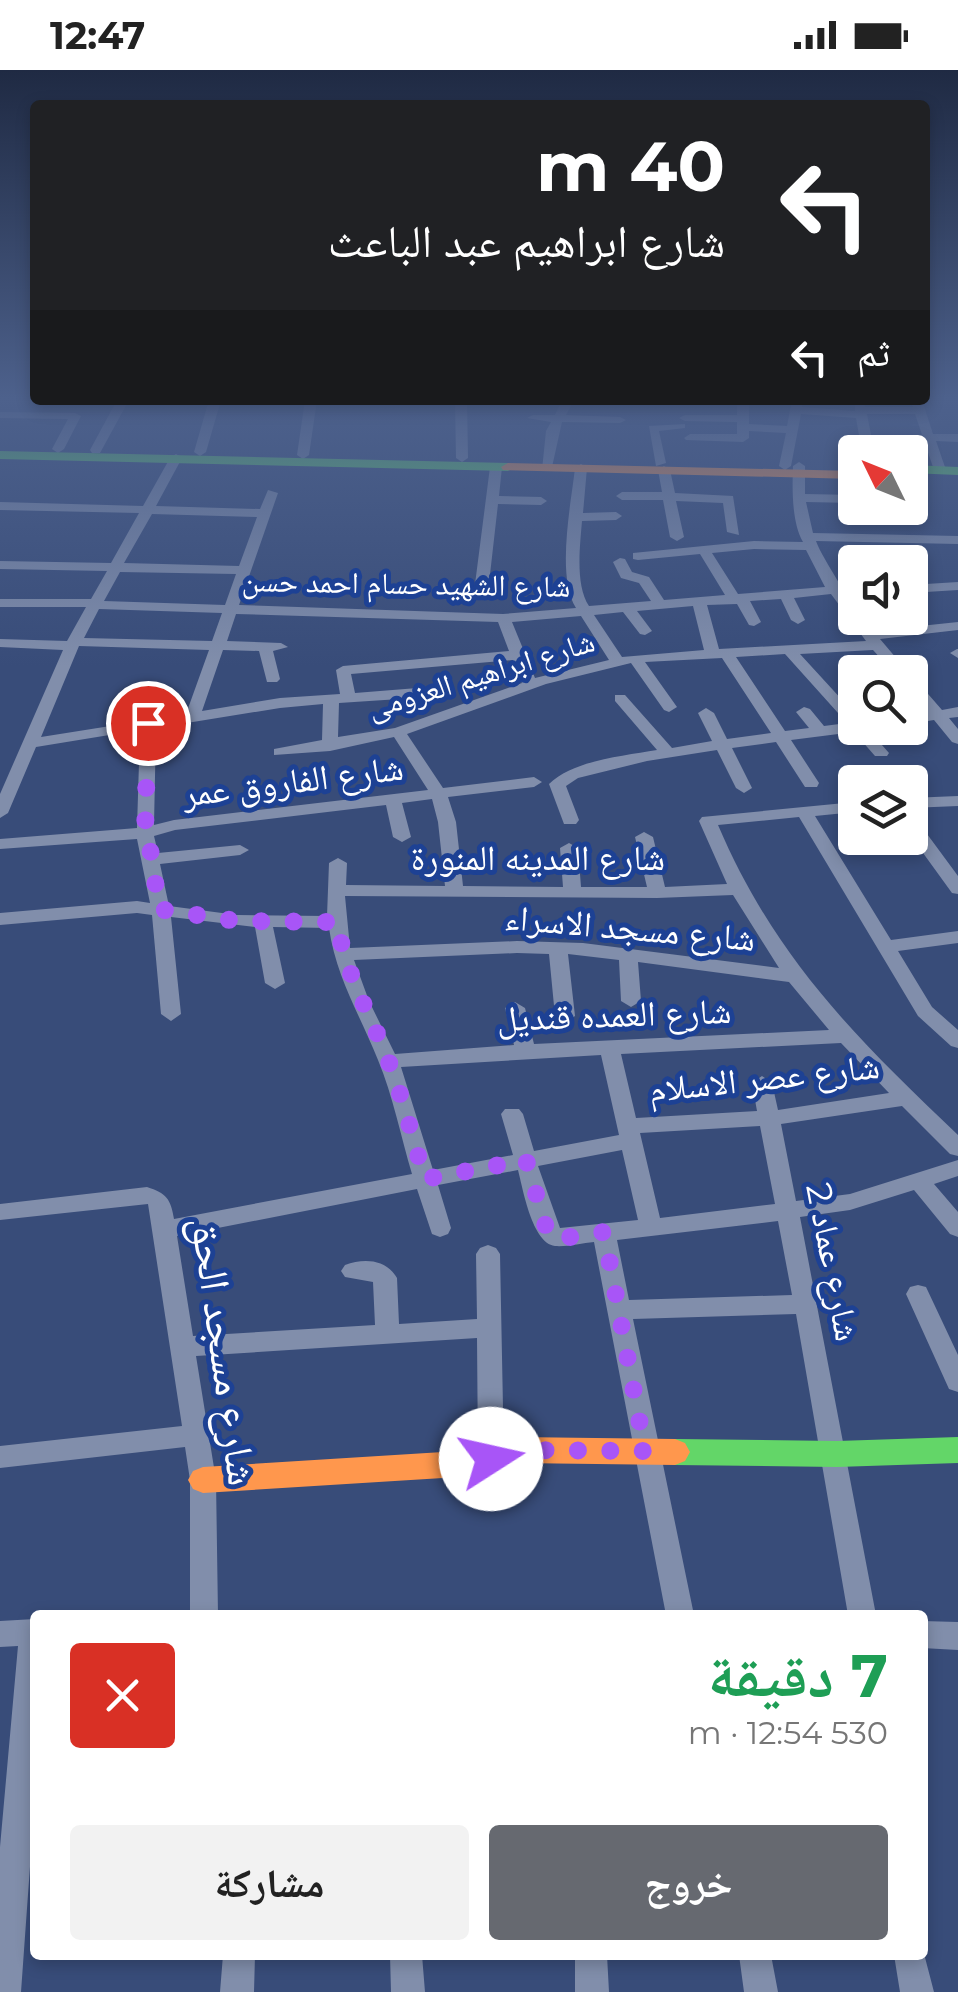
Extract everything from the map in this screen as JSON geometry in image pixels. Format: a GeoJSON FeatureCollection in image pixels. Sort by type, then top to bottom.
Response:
{"type":"FeatureCollection","features":[{"type":"Feature","properties":{"kind":"street"},"geometry":{"type":"LineString","coordinates":[[1,809],[7,778],[33,742],[74,644],[161,487]]}},
{"type":"Feature","properties":{"kind":"street"},"geometry":{"type":"LineString","coordinates":[[481,592],[494,487]]}},
{"type":"Feature","properties":{"kind":"street"},"geometry":{"type":"LineString","coordinates":[[579,487],[573,552],[577,598],[618,662]]}},
{"type":"Feature","properties":{"kind":"street"},"geometry":{"type":"LineString","coordinates":[[667,487],[677,537]]}},
{"type":"Feature","properties":{"kind":"street"},"geometry":{"type":"LineString","coordinates":[[796,487],[807,541],[835,592],[886,655]]}},
{"type":"Feature","properties":{"kind":"street"},"geometry":{"type":"LineString","coordinates":[[193,715],[272,493]]}},
{"type":"Feature","properties":{"kind":"street"},"geometry":{"type":"LineString","coordinates":[[622,496],[729,499],[734,532]]}},
{"type":"Feature","properties":{"kind":"street"},"geometry":{"type":"LineString","coordinates":[[798,498],[838,499]]}},
{"type":"Feature","properties":{"kind":"street"},"geometry":{"type":"LineString","coordinates":[[492,500],[541,501]]}},
{"type":"Feature","properties":{"kind":"street"},"geometry":{"type":"LineString","coordinates":[[0,506],[264,513]]}},
{"type":"Feature","properties":{"kind":"street"},"geometry":{"type":"LineString","coordinates":[[577,517],[616,516]]}},
{"type":"Feature","properties":{"kind":"street"},"geometry":{"type":"LineString","coordinates":[[638,556],[807,541],[958,540]]}},
{"type":"Feature","properties":{"kind":"street"},"geometry":{"type":"LineString","coordinates":[[772,546],[777,564]]}},
{"type":"Feature","properties":{"kind":"street"},"geometry":{"type":"LineString","coordinates":[[704,550],[754,622]]}},
{"type":"Feature","properties":{"kind":"street"},"geometry":{"type":"LineString","coordinates":[[620,562],[626,574],[644,580],[661,606]]}},
{"type":"Feature","properties":{"kind":"street"},"geometry":{"type":"LineString","coordinates":[[0,566],[246,570]]}},
{"type":"Feature","properties":{"kind":"street"},"geometry":{"type":"LineString","coordinates":[[928,587],[958,586]]}},
{"type":"Feature","properties":{"kind":"street","name":"شارع الشهيد حسام احمد حسن"},"geometry":{"type":"LineString","coordinates":[[0,603],[503,618],[835,592]]}},
{"type":"Feature","properties":{"kind":"street"},"geometry":{"type":"LineString","coordinates":[[786,595],[798,620]]}},
{"type":"Feature","properties":{"kind":"street"},"geometry":{"type":"LineString","coordinates":[[928,601],[932,605]]}},
{"type":"Feature","properties":{"kind":"street"},"geometry":{"type":"LineString","coordinates":[[700,604],[719,651],[811,783]]}},
{"type":"Feature","properties":{"kind":"street"},"geometry":{"type":"LineString","coordinates":[[628,609],[660,655]]}},
{"type":"Feature","properties":{"kind":"street"},"geometry":{"type":"LineString","coordinates":[[503,618],[530,684]]}},
{"type":"Feature","properties":{"kind":"street","name":"شارع ابراهيم العزومى"},"geometry":{"type":"LineString","coordinates":[[280,752],[398,732],[530,684],[635,658],[788,649],[958,626]]}},
{"type":"Feature","properties":{"kind":"street"},"geometry":{"type":"LineString","coordinates":[[0,643],[273,646],[272,679]]}},
{"type":"Feature","properties":{"kind":"street"},"geometry":{"type":"LineString","coordinates":[[788,649],[838,706]]}},
{"type":"Feature","properties":{"kind":"street"},"geometry":{"type":"LineString","coordinates":[[349,699],[343,670],[517,656]]}},
{"type":"Feature","properties":{"kind":"street"},"geometry":{"type":"LineString","coordinates":[[635,658],[670,707]]}},
{"type":"Feature","properties":{"kind":"street"},"geometry":{"type":"LineString","coordinates":[[420,664],[442,718]]}},
{"type":"Feature","properties":{"kind":"street"},"geometry":{"type":"LineString","coordinates":[[33,742],[193,715],[430,692]]}},
{"type":"Feature","properties":{"kind":"street"},"geometry":{"type":"LineString","coordinates":[[620,698],[668,753]]}},
{"type":"Feature","properties":{"kind":"street"},"geometry":{"type":"LineString","coordinates":[[330,700],[330,746]]}},
{"type":"Feature","properties":{"kind":"street"},"geometry":{"type":"LineString","coordinates":[[928,703],[958,739]]}},
{"type":"Feature","properties":{"kind":"street"},"geometry":{"type":"LineString","coordinates":[[706,712],[744,788]]}},
{"type":"Feature","properties":{"kind":"street"},"geometry":{"type":"LineString","coordinates":[[804,712],[820,732]]}},
{"type":"Feature","properties":{"kind":"street"},"geometry":{"type":"LineString","coordinates":[[928,716],[958,712]]}},
{"type":"Feature","properties":{"kind":"street"},"geometry":{"type":"LineString","coordinates":[[148,723],[145,833],[164,927],[171,1014]]}},
{"type":"Feature","properties":{"kind":"street"},"geometry":{"type":"LineString","coordinates":[[570,820],[558,780],[627,758],[838,729]]}},
{"type":"Feature","properties":{"kind":"street"},"geometry":{"type":"LineString","coordinates":[[398,732],[438,793],[448,822],[455,890]]}},
{"type":"Feature","properties":{"kind":"street"},"geometry":{"type":"LineString","coordinates":[[874,745],[882,753]]}},
{"type":"Feature","properties":{"kind":"street","name":"شارع الفاروق عمر"},"geometry":{"type":"LineString","coordinates":[[0,844],[145,833],[174,825],[534,782]]}},
{"type":"Feature","properties":{"kind":"street"},"geometry":{"type":"LineString","coordinates":[[393,799],[402,837]]}},
{"type":"Feature","properties":{"kind":"street"},"geometry":{"type":"LineString","coordinates":[[928,802],[958,801]]}},
{"type":"Feature","properties":{"kind":"street"},"geometry":{"type":"LineString","coordinates":[[838,808],[708,821],[740,889],[792,976],[842,1036],[958,1148]]}},
{"type":"Feature","properties":{"kind":"street"},"geometry":{"type":"LineString","coordinates":[[804,810],[924,1011],[958,1041]]}},
{"type":"Feature","properties":{"kind":"street"},"geometry":{"type":"LineString","coordinates":[[644,837],[657,893]]}},
{"type":"Feature","properties":{"kind":"street"},"geometry":{"type":"LineString","coordinates":[[928,847],[958,888]]}},
{"type":"Feature","properties":{"kind":"street"},"geometry":{"type":"LineString","coordinates":[[568,848],[572,892]]}},
{"type":"Feature","properties":{"kind":"street"},"geometry":{"type":"LineString","coordinates":[[153,860],[240,850]]}},
{"type":"Feature","properties":{"kind":"street"},"geometry":{"type":"LineString","coordinates":[[338,863],[337,922],[342,954],[359,1001],[389,1061],[440,1228]]}},
{"type":"Feature","properties":{"kind":"street","name":"شارع المدينه المنورة"},"geometry":{"type":"LineString","coordinates":[[336,890],[657,893],[740,889]]}},
{"type":"Feature","properties":{"kind":"street"},"geometry":{"type":"LineString","coordinates":[[0,919],[111,908],[158,909],[203,918],[262,922],[337,922]]}},
{"type":"Feature","properties":{"kind":"street"},"geometry":{"type":"LineString","coordinates":[[262,922],[275,984]]}},
{"type":"Feature","properties":{"kind":"street"},"geometry":{"type":"LineString","coordinates":[[888,946],[958,938]]}},
{"type":"Feature","properties":{"kind":"street"},"geometry":{"type":"LineString","coordinates":[[558,948],[565,1016]]}},
{"type":"Feature","properties":{"kind":"street","name":"شارع مسجد الاسراء"},"geometry":{"type":"LineString","coordinates":[[342,954],[558,948],[628,953],[792,976]]}},
{"type":"Feature","properties":{"kind":"street"},"geometry":{"type":"LineString","coordinates":[[628,953],[631,1000]]}},
{"type":"Feature","properties":{"kind":"street"},"geometry":{"type":"LineString","coordinates":[[515,1008],[525,1048]]}},
{"type":"Feature","properties":{"kind":"street","name":"شارع العمده قنديل"},"geometry":{"type":"LineString","coordinates":[[389,1061],[525,1048],[609,1048],[842,1036]]}},
{"type":"Feature","properties":{"kind":"street"},"geometry":{"type":"LineString","coordinates":[[609,1048],[652,1228]]}},
{"type":"Feature","properties":{"kind":"street","name":"شارع عماد 2"},"geometry":{"type":"LineString","coordinates":[[762,1083],[784,1213],[837,1454],[861,1610]]}},
{"type":"Feature","properties":{"kind":"street","name":"شارع عصر الاسلام"},"geometry":{"type":"LineString","coordinates":[[164,1230],[526,1160],[629,1133],[907,1098]]}},
{"type":"Feature","properties":{"kind":"street"},"geometry":{"type":"LineString","coordinates":[[512,1114],[548,1234],[563,1238],[850,1202],[958,1168]]}},
{"type":"Feature","properties":{"kind":"street"},"geometry":{"type":"LineString","coordinates":[[920,1182],[958,1228]]}},
{"type":"Feature","properties":{"kind":"street","name":"شارع مسجد الحق"},"geometry":{"type":"LineString","coordinates":[[0,1212],[147,1194],[161,1205],[203,1480],[204,1610]]}},
{"type":"Feature","properties":{"kind":"street"},"geometry":{"type":"LineString","coordinates":[[604,1232],[679,1610]]}},
{"type":"Feature","properties":{"kind":"street"},"geometry":{"type":"LineString","coordinates":[[488,1254],[491,1459]]}},
{"type":"Feature","properties":{"kind":"street"},"geometry":{"type":"LineString","coordinates":[[353,1272],[377,1271],[386,1278],[388,1334]]}},
{"type":"Feature","properties":{"kind":"street"},"geometry":{"type":"LineString","coordinates":[[918,1294],[958,1382]]}},
{"type":"Feature","properties":{"kind":"street"},"geometry":{"type":"LineString","coordinates":[[619,1310],[806,1304]]}},
{"type":"Feature","properties":{"kind":"street"},"geometry":{"type":"LineString","coordinates":[[182,1347],[490,1328]]}},
{"type":"Feature","properties":{"kind":"street"},"geometry":{"type":"LineString","coordinates":[[0,1458],[197,1436]]}},
{"type":"Feature","properties":{"kind":"street"},"geometry":{"type":"LineString","coordinates":[[203,1480],[475,1464],[517,1450],[837,1454],[958,1450]]}},
{"type":"Feature","properties":{"kind":"street"},"geometry":{"type":"LineString","coordinates":[[0,1634],[30,1632]]}},
{"type":"Feature","properties":{"kind":"street"},"geometry":{"type":"LineString","coordinates":[[928,1634],[958,1636]]}},
{"type":"Feature","properties":{"kind":"street"},"geometry":{"type":"LineString","coordinates":[[4,1992],[6,1906],[30,1671]]}},
{"type":"Feature","properties":{"kind":"street"},"geometry":{"type":"LineString","coordinates":[[237,1992],[239,1960]]}},
{"type":"Feature","properties":{"kind":"street"},"geometry":{"type":"LineString","coordinates":[[406,1960],[408,1992]]}},
{"type":"Feature","properties":{"kind":"street"},"geometry":{"type":"LineString","coordinates":[[590,1960],[592,1992]]}},
{"type":"Feature","properties":{"kind":"street"},"geometry":{"type":"LineString","coordinates":[[755,1960],[760,1992]]}},
{"type":"Feature","properties":{"kind":"street"},"geometry":{"type":"LineString","coordinates":[[911,1960],[917,1992]]}},
{"type":"Feature","properties":{"kind":"traffic: fast"},"geometry":{"type":"LineString","coordinates":[[675,1452],[837,1454],[958,1450]]}},
{"type":"Feature","properties":{"kind":"traffic: slow"},"geometry":{"type":"LineString","coordinates":[[203,1480],[475,1463],[517,1450],[675,1452]]}},
{"type":"Feature","properties":{"kind":"route"},"geometry":{"type":"LineString","coordinates":[[148,723],[145,833],[153,860],[158,909],[237,921],[337,922],[342,954],[359,1001],[389,1061],[425,1179],[526,1160],[548,1234],[563,1238],[604,1232],[645,1451],[517,1450],[491,1459]]}}]}
